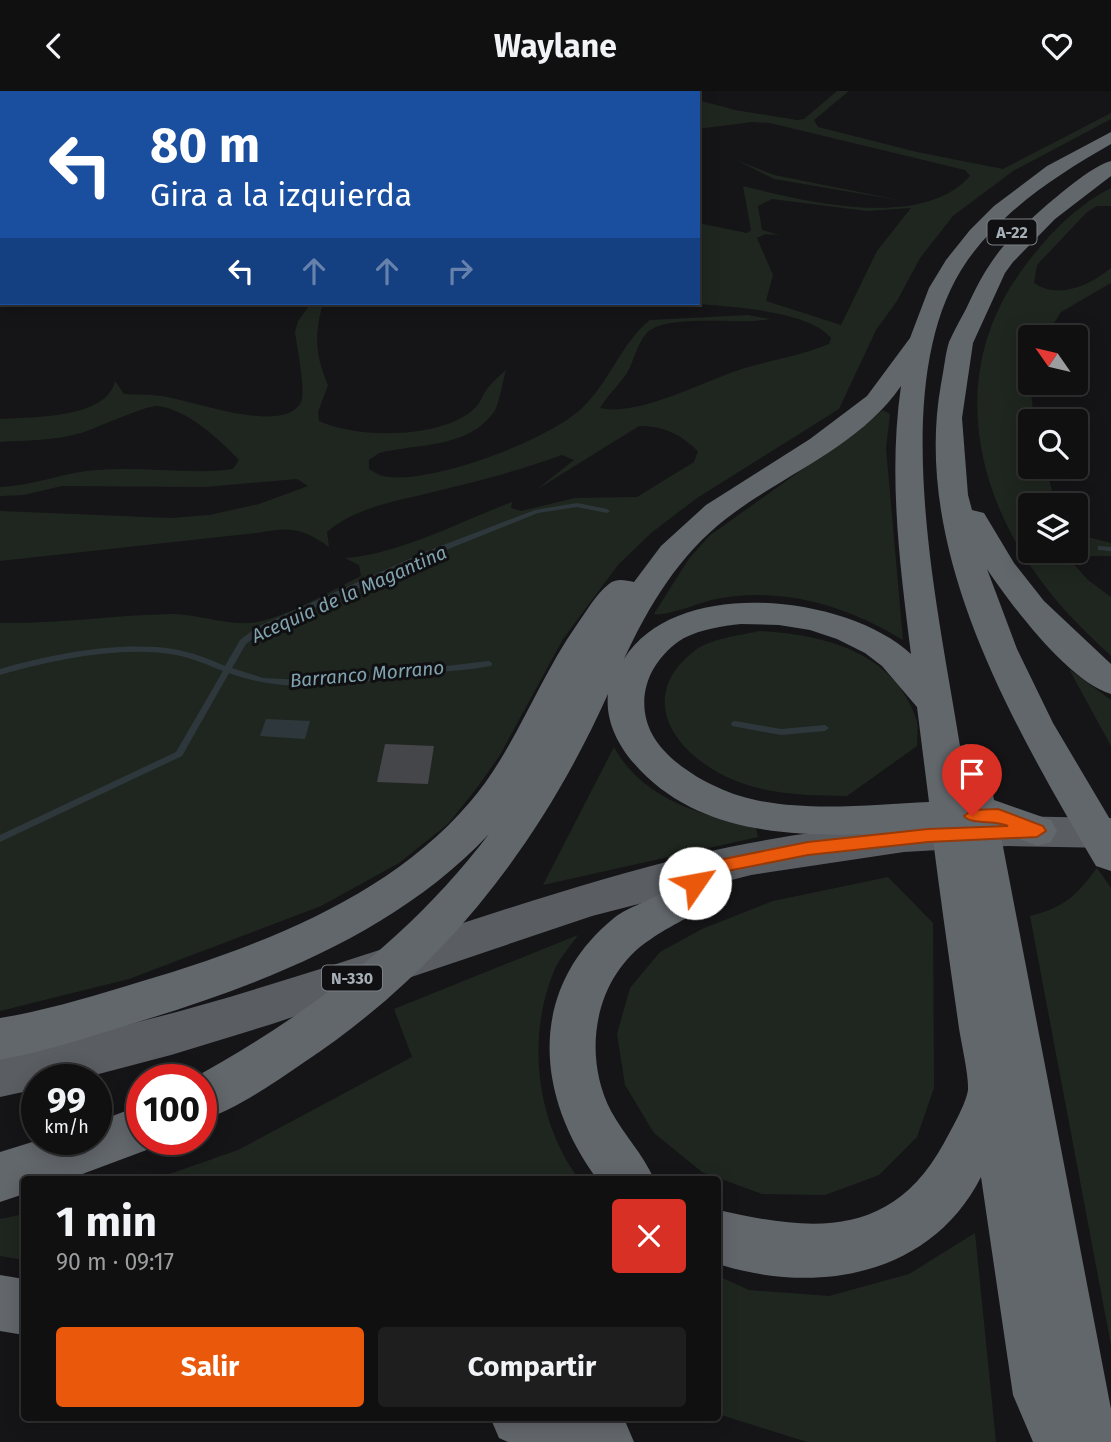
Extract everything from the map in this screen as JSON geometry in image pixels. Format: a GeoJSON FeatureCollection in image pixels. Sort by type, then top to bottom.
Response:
{"type":"FeatureCollection","features":[{"type":"Feature","properties":{"kind":"highway","name":"A-22"},"geometry":{"type":"LineString","coordinates":[[935,334],[937,293],[978,233],[1042,177],[1111,137]]}},
{"type":"Feature","properties":{"kind":"highway","name":"A-22"},"geometry":{"type":"LineString","coordinates":[[935,334],[982,266],[1006,238],[1047,203],[1111,165]]}},
{"type":"Feature","properties":{"kind":"highway"},"geometry":{"type":"LineString","coordinates":[[1111,165],[1062,203],[1018,243],[994,273],[978,300],[959,347],[951,382],[950,466],[957,516],[975,581],[1003,655],[1044,741],[1111,855]]}},
{"type":"Feature","properties":{"kind":"highway"},"geometry":{"type":"LineString","coordinates":[[0,1039],[141,1002],[243,968],[291,947],[412,879],[468,831],[499,792],[564,672],[613,599],[660,550],[824,442],[871,406],[935,334]]}},
{"type":"Feature","properties":{"kind":"highway"},"geometry":{"type":"LineString","coordinates":[[935,334],[910,422],[910,501],[936,706],[952,747]]}},
{"type":"Feature","properties":{"kind":"highway"},"geometry":{"type":"LineString","coordinates":[[935,334],[938,359],[932,393],[929,451],[952,747],[979,915],[1087,1442]]}},
{"type":"Feature","properties":{"kind":"highway"},"geometry":{"type":"LineString","coordinates":[[950,466],[973,519],[1003,573],[1050,629],[1111,682]]}},
{"type":"Feature","properties":{"kind":"highway"},"geometry":{"type":"LineString","coordinates":[[217,1090],[309,1036],[388,971],[463,895],[526,813],[574,729],[611,650],[637,604],[665,560],[694,530]]}},
{"type":"Feature","properties":{"kind":"highway"},"geometry":{"type":"LineString","coordinates":[[936,706],[895,658],[859,635],[820,621],[758,612],[699,621],[666,636],[652,646],[633,670],[625,699],[631,730],[651,760],[684,786],[727,806],[781,818],[819,820],[998,815],[1037,831]]}},
{"type":"Feature","properties":{"kind":"highway","name":"N-330"},"geometry":{"type":"LineString","coordinates":[[0,1076],[124,1047],[214,1022],[566,907],[700,870],[797,850],[868,841],[1037,831],[1111,833]]}},
{"type":"Feature","properties":{"kind":"highway"},"geometry":{"type":"LineString","coordinates":[[625,1176],[608,1157],[579,1101],[571,1045],[575,1018],[594,970],[610,950],[630,930],[689,895],[700,870]]}},
{"type":"Feature","properties":{"kind":"highway"},"geometry":{"type":"LineString","coordinates":[[979,915],[992,1091],[1043,1395],[1063,1442]]}},
{"type":"Feature","properties":{"kind":"highway"},"geometry":{"type":"LineString","coordinates":[[721,1238],[756,1248],[792,1252],[827,1251],[862,1244],[892,1232],[919,1215],[942,1194],[960,1167],[992,1091]]}},
{"type":"Feature","properties":{"kind":"highway"},"geometry":{"type":"LineString","coordinates":[[0,1177],[126,1134]]}},
{"type":"Feature","properties":{"kind":"highway"},"geometry":{"type":"LineString","coordinates":[[0,1303],[21,1306]]}},
{"type":"Feature","properties":{"kind":"highway"},"geometry":{"type":"LineString","coordinates":[[533,1421],[604,1442]]}},
{"type":"Feature","properties":{"kind":"shaded area"},"geometry":{"type":"Polygon","coordinates":[[[837,91],[849,91],[814,120],[818,127],[917,152],[1003,169],[1111,113],[1111,119],[1013,171],[953,216],[920,258],[897,301],[876,330],[839,409],[697,498],[651,533],[618,565],[563,639],[500,755],[448,824],[399,863],[321,906],[129,979],[0,1011],[0,623],[172,614],[236,623],[270,619],[361,576],[359,565],[345,558],[365,556],[408,544],[512,502],[511,508],[521,511],[575,498],[637,497],[694,462],[698,451],[671,432],[639,426],[536,490],[574,460],[562,455],[500,475],[365,510],[327,532],[329,547],[303,532],[278,530],[0,561],[0,511],[171,518],[209,515],[259,504],[308,486],[297,479],[205,487],[62,486],[24,495],[0,496],[0,487],[85,471],[216,471],[233,469],[239,460],[192,419],[158,406],[81,433],[41,440],[0,442],[0,419],[48,416],[84,409],[98,403],[109,393],[115,381],[124,394],[162,396],[239,414],[277,416],[292,411],[301,402],[302,396],[295,332],[298,321],[310,305],[323,305],[317,345],[320,364],[328,385],[318,412],[319,421],[355,431],[377,433],[400,433],[443,426],[475,408],[489,386],[506,370],[494,412],[470,433],[441,443],[379,453],[369,460],[369,469],[377,474],[403,477],[428,474],[487,458],[566,421],[592,398],[631,340],[650,320],[748,315],[770,319],[686,321],[656,327],[643,338],[627,373],[600,408],[634,407],[653,402],[745,368],[819,348],[829,344],[831,338],[820,328],[803,321],[762,311],[700,304],[700,223],[747,233],[751,230],[743,186],[829,204],[893,207],[923,203],[949,193],[970,176],[965,170],[770,123],[752,122],[700,129],[700,101],[735,110],[804,119],[837,91]],[[772,199],[758,206],[762,230],[779,235],[765,234],[757,238],[773,275],[766,301],[841,325],[877,251],[911,208],[867,211],[772,199]]]}},
{"type":"Feature","properties":{"kind":"shaded area"},"geometry":{"type":"Polygon","coordinates":[[[736,160],[774,175],[904,201],[774,179],[736,160]]]}},
{"type":"Feature","properties":{"kind":"shaded area"},"geometry":{"type":"Polygon","coordinates":[[[1111,188],[1111,206],[1097,206],[1087,212],[1037,265],[1034,283],[1044,288],[1064,290],[1084,285],[1111,268],[1111,283],[1061,312],[1053,325],[1018,325],[1018,395],[1031,395],[1033,409],[1018,409],[1018,479],[1049,479],[1053,493],[1018,493],[1018,546],[1001,512],[987,472],[979,431],[978,390],[984,349],[999,309],[1022,270],[1062,224],[1111,188]]]}},
{"type":"Feature","properties":{"kind":"shaded area"},"geometry":{"type":"Polygon","coordinates":[[[883,410],[890,414],[886,448],[903,640],[859,617],[789,597],[765,595],[716,599],[654,614],[688,560],[709,536],[883,410]]]}},
{"type":"Feature","properties":{"kind":"shaded area"},"geometry":{"type":"Polygon","coordinates":[[[1088,537],[1111,543],[1111,556],[1088,557],[1088,537]]]}},
{"type":"Feature","properties":{"kind":"shaded area"},"geometry":{"type":"Polygon","coordinates":[[[1029,563],[1073,563],[1088,580],[1111,597],[1111,656],[1068,614],[1029,563]]]}},
{"type":"Feature","properties":{"kind":"shaded area"},"geometry":{"type":"Polygon","coordinates":[[[759,631],[807,636],[830,642],[873,662],[891,677],[905,695],[917,721],[917,746],[847,796],[767,790],[736,781],[703,763],[675,735],[665,702],[667,685],[677,668],[700,647],[724,638],[759,631]]]}},
{"type":"Feature","properties":{"kind":"shaded area"},"geometry":{"type":"Polygon","coordinates":[[[1069,669],[1111,700],[1111,746],[1069,669]]]}},
{"type":"Feature","properties":{"kind":"shaded area"},"geometry":{"type":"Polygon","coordinates":[[[266,719],[310,721],[305,739],[260,736],[266,719]]]}},
{"type":"Feature","properties":{"kind":"shaded area"},"geometry":{"type":"Polygon","coordinates":[[[614,747],[640,780],[657,792],[695,811],[756,827],[758,837],[543,885],[614,747]]]}},
{"type":"Feature","properties":{"kind":"shaded area"},"geometry":{"type":"Polygon","coordinates":[[[1097,868],[1111,888],[1111,1345],[1030,916],[1052,909],[1069,899],[1097,868]]]}},
{"type":"Feature","properties":{"kind":"shaded area"},"geometry":{"type":"Polygon","coordinates":[[[888,877],[933,923],[934,1088],[917,1137],[879,1175],[825,1195],[762,1194],[721,1179],[721,1176],[702,1172],[654,1133],[625,1085],[617,1034],[630,988],[660,952],[702,929],[773,901],[888,877]]]}},
{"type":"Feature","properties":{"kind":"shaded area"},"geometry":{"type":"Polygon","coordinates":[[[578,935],[552,976],[544,1001],[538,1054],[545,1107],[565,1157],[577,1176],[164,1176],[238,1150],[412,1057],[394,1009],[578,935]]]}},
{"type":"Feature","properties":{"kind":"shaded area"},"geometry":{"type":"Polygon","coordinates":[[[21,1215],[21,1260],[0,1256],[0,1219],[21,1215]]]}},
{"type":"Feature","properties":{"kind":"shaded area"},"geometry":{"type":"Polygon","coordinates":[[[975,1233],[996,1442],[807,1442],[721,1415],[721,1277],[749,1290],[829,1296],[909,1274],[975,1233]]]}},
{"type":"Feature","properties":{"kind":"building"},"geometry":{"type":"Polygon","coordinates":[[[385,744],[434,746],[428,784],[377,782],[385,744]]]}},
{"type":"Feature","properties":{"kind":"waterway","name":"Acequia de la Magantina"},"geometry":{"type":"LineString","coordinates":[[228,669],[243,642],[260,629],[428,554],[537,511],[577,505],[607,511]]}},
{"type":"Feature","properties":{"kind":"waterway","name":"Acequia de la Magantina"},"geometry":{"type":"LineString","coordinates":[[1101,548],[1111,549]]}},
{"type":"Feature","properties":{"kind":"waterway","name":"Barranco Morrano"},"geometry":{"type":"LineString","coordinates":[[0,672],[62,657],[134,650],[174,652],[228,669]]}},
{"type":"Feature","properties":{"kind":"waterway","name":"Barranco Morrano"},"geometry":{"type":"LineString","coordinates":[[228,669],[263,680],[302,683],[355,680],[488,664]]}},
{"type":"Feature","properties":{"kind":"waterway","name":"Acequia de la Magantina"},"geometry":{"type":"LineString","coordinates":[[0,839],[179,754],[228,669]]}},
{"type":"Feature","properties":{"kind":"waterway","name":"Barranco Morrano"},"geometry":{"type":"LineString","coordinates":[[735,724],[781,732],[825,728]]}},
{"type":"Feature","properties":{"kind":"route"},"geometry":{"type":"LineString","coordinates":[[695,883],[700,870],[808,848],[928,835],[1037,831],[998,815],[972,816]]}}]}
